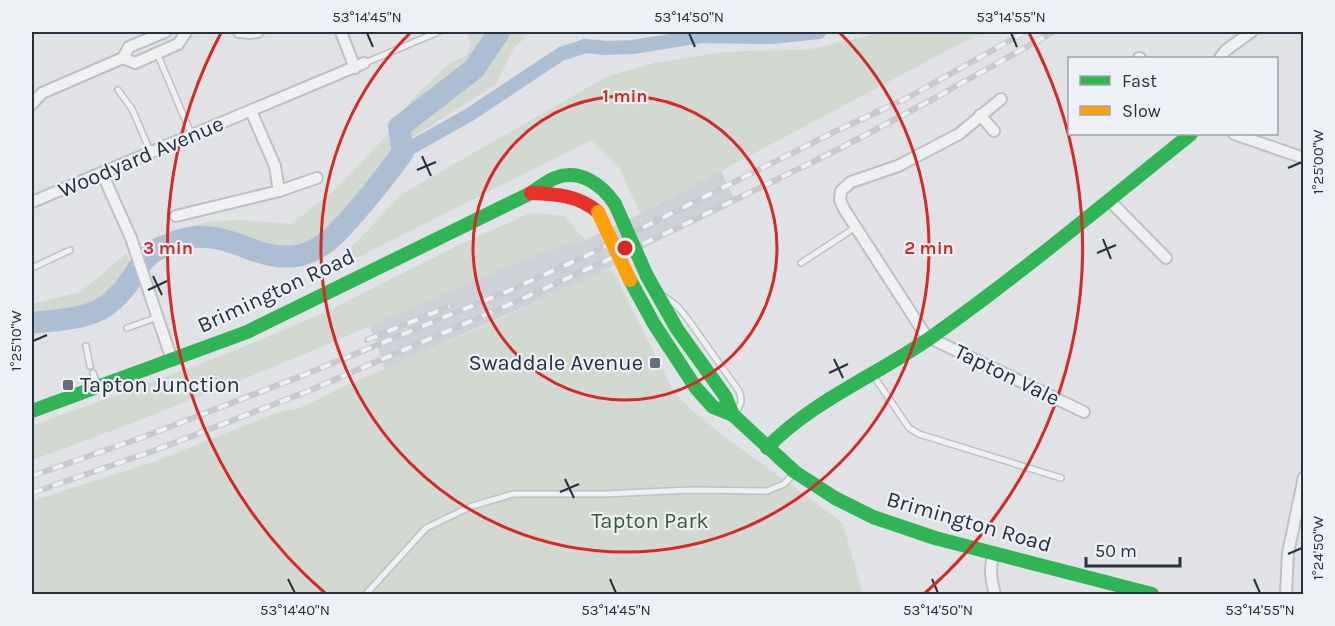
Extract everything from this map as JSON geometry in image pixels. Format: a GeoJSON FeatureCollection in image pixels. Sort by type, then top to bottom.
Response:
{"type":"FeatureCollection","features":[{"type":"Feature","properties":{"kind":"main road"},"geometry":{"type":"LineString","coordinates":[[767,448],[780,434],[794,424],[929,339],[986,298],[1190,135]]}},
{"type":"Feature","properties":{"kind":"main road","name":"Brimington Road"},"geometry":{"type":"LineString","coordinates":[[32,411],[95,380],[172,360],[247,332],[531,194],[553,179],[562,176],[582,176],[602,187],[615,204],[647,276],[697,360],[725,396],[733,415],[795,472],[836,498],[873,517],[936,538],[1152,594]]}},
{"type":"Feature","properties":{"kind":"main road","name":"Brimington Road"},"geometry":{"type":"LineString","coordinates":[[531,194],[570,195],[581,199],[598,212],[654,324],[696,388],[712,407],[733,415]]}},
{"type":"Feature","properties":{"kind":"street"},"geometry":{"type":"LineString","coordinates":[[32,104],[42,93],[123,58],[129,47],[165,32]]}},
{"type":"Feature","properties":{"kind":"street"},"geometry":{"type":"LineString","coordinates":[[123,58],[135,63],[178,44],[185,32]]}},
{"type":"Feature","properties":{"kind":"street"},"geometry":{"type":"LineString","coordinates":[[239,32],[258,32]]}},
{"type":"Feature","properties":{"kind":"street"},"geometry":{"type":"LineString","coordinates":[[341,32],[360,65]]}},
{"type":"Feature","properties":{"kind":"street"},"geometry":{"type":"LineString","coordinates":[[1222,57],[1226,50],[1251,32]]}},
{"type":"Feature","properties":{"kind":"street","name":"Woodyard Avenue"},"geometry":{"type":"LineString","coordinates":[[32,202],[360,65]]}},
{"type":"Feature","properties":{"kind":"street"},"geometry":{"type":"LineString","coordinates":[[929,339],[855,227],[840,200],[841,191],[851,182],[898,166],[958,134],[1000,99]]}},
{"type":"Feature","properties":{"kind":"street","name":"Woodyard Avenue"},"geometry":{"type":"LineString","coordinates":[[251,111],[275,166],[279,190]]}},
{"type":"Feature","properties":{"kind":"street"},"geometry":{"type":"LineString","coordinates":[[980,115],[994,131]]}},
{"type":"Feature","properties":{"kind":"street"},"geometry":{"type":"LineString","coordinates":[[1237,135],[1304,158]]}},
{"type":"Feature","properties":{"kind":"street"},"geometry":{"type":"LineString","coordinates":[[102,173],[135,249],[172,360]]}},
{"type":"Feature","properties":{"kind":"street"},"geometry":{"type":"LineString","coordinates":[[176,216],[317,178]]}},
{"type":"Feature","properties":{"kind":"street"},"geometry":{"type":"LineString","coordinates":[[1109,200],[1166,258]]}},
{"type":"Feature","properties":{"kind":"street","name":"Tapton Vale"},"geometry":{"type":"LineString","coordinates":[[929,339],[1084,412]]}},
{"type":"Feature","properties":{"kind":"street"},"geometry":{"type":"LineString","coordinates":[[1286,594],[1288,553],[1304,477]]}},
{"type":"Feature","properties":{"kind":"street"},"geometry":{"type":"LineString","coordinates":[[993,553],[991,572],[995,594]]}},
{"type":"Feature","properties":{"kind":"lane","name":"Woodyard Avenue"},"geometry":{"type":"LineString","coordinates":[[360,65],[438,32]]}},
{"type":"Feature","properties":{"kind":"lane"},"geometry":{"type":"LineString","coordinates":[[157,53],[192,136]]}},
{"type":"Feature","properties":{"kind":"lane"},"geometry":{"type":"LineString","coordinates":[[118,90],[132,109],[151,153]]}},
{"type":"Feature","properties":{"kind":"lane"},"geometry":{"type":"LineString","coordinates":[[801,263],[855,227]]}},
{"type":"Feature","properties":{"kind":"lane"},"geometry":{"type":"LineString","coordinates":[[32,268],[70,250]]}},
{"type":"Feature","properties":{"kind":"lane"},"geometry":{"type":"LineString","coordinates":[[126,328],[158,317]]}},
{"type":"Feature","properties":{"kind":"lane"},"geometry":{"type":"LineString","coordinates":[[87,346],[90,366]]}},
{"type":"Feature","properties":{"kind":"lane"},"geometry":{"type":"LineString","coordinates":[[872,374],[909,429],[1061,478]]}},
{"type":"Feature","properties":{"kind":"lane"},"geometry":{"type":"LineString","coordinates":[[366,594],[426,528],[472,506],[513,494],[604,494],[691,490],[767,491],[784,484],[795,472]]}},
{"type":"Feature","properties":{"kind":"shaded area"},"geometry":{"type":"Polygon","coordinates":[[[721,171],[736,203],[648,246],[602,272],[385,369],[370,326],[543,252],[585,240],[721,171]]]}},
{"type":"Feature","properties":{"kind":"green space"},"geometry":{"type":"Polygon","coordinates":[[[466,32],[531,32],[514,48],[496,84],[409,140],[357,204],[316,242],[280,250],[234,235],[191,230],[147,250],[144,246],[155,237],[207,222],[237,220],[292,224],[339,186],[387,135],[412,99],[450,63],[467,55],[471,45],[466,32]]]}},
{"type":"Feature","properties":{"kind":"green space"},"geometry":{"type":"Polygon","coordinates":[[[885,32],[982,32],[640,214],[620,169],[591,140],[359,257],[341,258],[402,194],[606,77],[654,63],[723,52],[811,49],[885,32]]]}},
{"type":"Feature","properties":{"kind":"green space"},"geometry":{"type":"Polygon","coordinates":[[[530,213],[564,216],[585,240],[543,252],[225,387],[32,460],[32,426],[224,355],[328,311],[455,247],[530,213]]]}},
{"type":"Feature","properties":{"kind":"green space"},"geometry":{"type":"Polygon","coordinates":[[[126,254],[132,265],[117,288],[96,306],[32,316],[32,304],[80,292],[126,254]]]}},
{"type":"Feature","properties":{"kind":"green space","name":"Tapton Park"},"geometry":{"type":"Polygon","coordinates":[[[612,269],[673,390],[689,408],[843,523],[863,594],[32,594],[32,501],[156,461],[276,413],[300,408],[612,269]]]}},
{"type":"Feature","properties":{"kind":"waterway"},"geometry":{"type":"LineString","coordinates":[[32,323],[75,318],[104,307],[123,290],[150,254],[184,239],[213,238],[269,255],[286,257],[300,255],[325,243],[349,220],[403,152],[399,127],[474,69],[499,32]]}},
{"type":"Feature","properties":{"kind":"waterway"},"geometry":{"type":"LineString","coordinates":[[403,152],[469,115],[561,54],[585,46],[633,47],[701,36],[771,37],[819,32]]}},
{"type":"Feature","properties":{"kind":"railway"},"geometry":{"type":"LineString","coordinates":[[32,476],[146,436],[304,375],[508,291],[586,256],[909,97],[1025,32]]}},
{"type":"Feature","properties":{"kind":"railway"},"geometry":{"type":"LineString","coordinates":[[32,493],[153,451],[306,392],[513,303],[673,230],[837,150],[1053,32]]}},
{"type":"Feature","properties":{"kind":"railway"},"geometry":{"type":"LineString","coordinates":[[367,340],[450,306]]}},
{"type":"Feature","properties":{"kind":"traffic: fast"},"geometry":{"type":"LineString","coordinates":[[767,448],[804,416],[913,350],[966,312],[1064,237],[1190,135]]}},
{"type":"Feature","properties":{"kind":"traffic: fast"},"geometry":{"type":"LineString","coordinates":[[32,411],[247,332],[531,193],[555,178],[573,175],[590,180],[615,204]]}},
{"type":"Feature","properties":{"kind":"traffic: fast"},"geometry":{"type":"LineString","coordinates":[[615,204],[647,276]]}},
{"type":"Feature","properties":{"kind":"traffic: fast"},"geometry":{"type":"LineString","coordinates":[[647,276],[677,329],[725,396],[733,415],[795,472],[835,498],[873,517],[935,538],[1152,594]]}},
{"type":"Feature","properties":{"kind":"traffic: fast"},"geometry":{"type":"LineString","coordinates":[[630,280],[654,324],[696,388],[713,407],[733,415]]}},
{"type":"Feature","properties":{"kind":"traffic: jam"},"geometry":{"type":"LineString","coordinates":[[531,193],[575,199],[598,212]]}},
{"type":"Feature","properties":{"kind":"traffic: slow"},"geometry":{"type":"LineString","coordinates":[[598,212],[630,280]]}},
{"type":"Feature","properties":{"kind":"place","name":"Swaddale Avenue"},"geometry":{"type":"Point","coordinates":[655,363]}},
{"type":"Feature","properties":{"kind":"place","name":"Tapton Junction"},"geometry":{"type":"Point","coordinates":[68,385]}}]}
